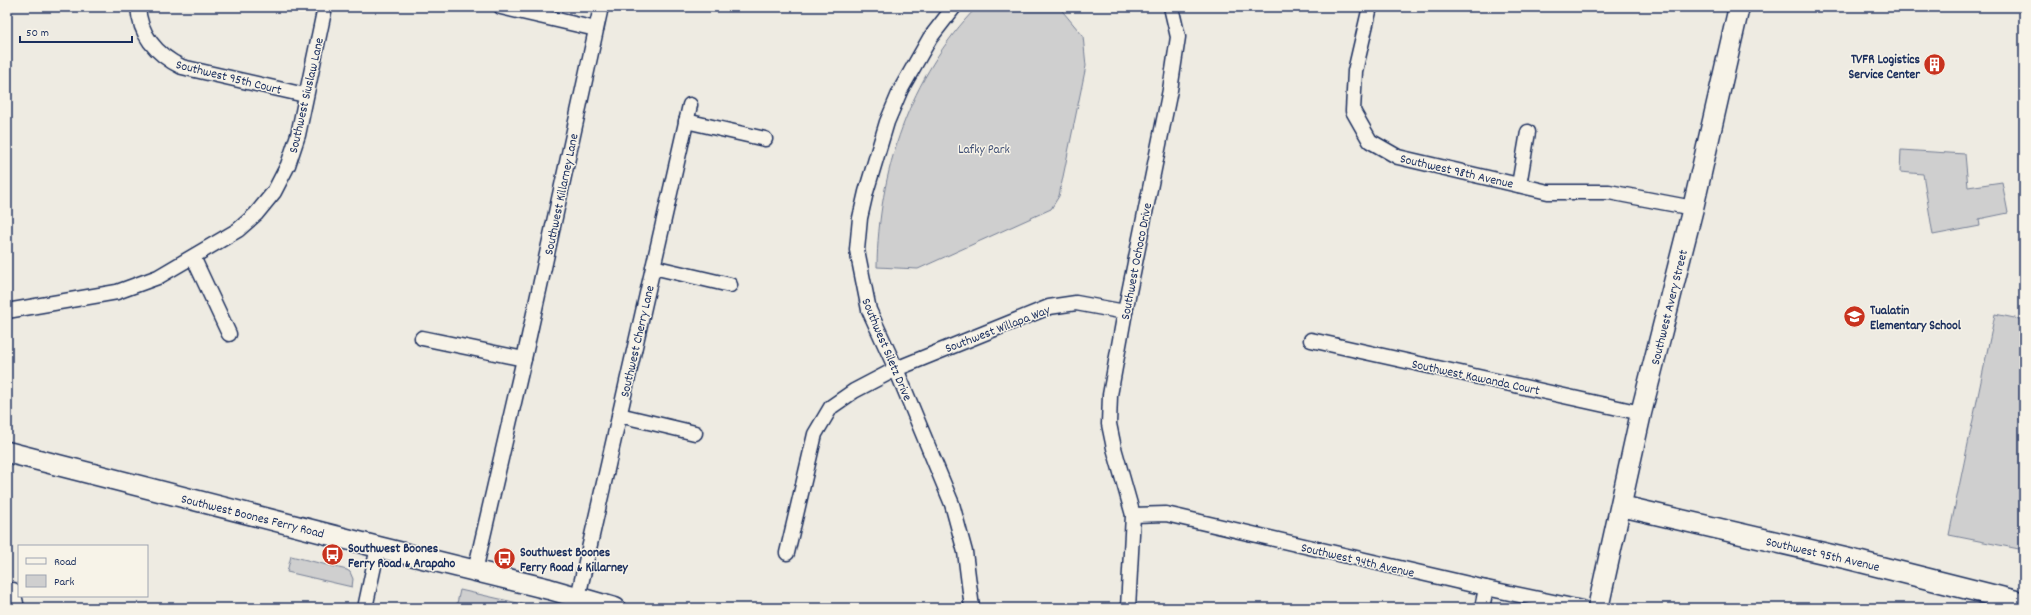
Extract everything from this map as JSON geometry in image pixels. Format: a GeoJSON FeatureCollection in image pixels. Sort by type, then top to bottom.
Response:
{"type":"FeatureCollection","features":[{"type":"Feature","properties":{"kind":"main road","name":"Southwest Avery Street"},"geometry":{"type":"LineString","coordinates":[[1598,608],[1641,413],[1693,208],[1739,7]]}},
{"type":"Feature","properties":{"kind":"main road","name":"Southwest Boones Ferry Road"},"geometry":{"type":"LineString","coordinates":[[7,452],[578,597],[615,608]]}},
{"type":"Feature","properties":{"kind":"main road","name":"Southwest 95th Avenue"},"geometry":{"type":"LineString","coordinates":[[1621,506],[1856,560],[2024,603]]}},
{"type":"Feature","properties":{"kind":"street","name":"Southwest 95th Court"},"geometry":{"type":"LineString","coordinates":[[138,7],[138,15],[147,38],[166,60],[182,67],[305,95]]}},
{"type":"Feature","properties":{"kind":"street","name":"Southwest Siuslaw Lane"},"geometry":{"type":"LineString","coordinates":[[7,311],[117,292],[158,277],[238,230],[256,214],[274,192],[288,165],[296,142],[325,7]]}},
{"type":"Feature","properties":{"kind":"street"},"geometry":{"type":"LineString","coordinates":[[501,7],[596,29]]}},
{"type":"Feature","properties":{"kind":"street","name":"Southwest Killarney Lane"},"geometry":{"type":"LineString","coordinates":[[475,571],[524,359],[600,7]]}},
{"type":"Feature","properties":{"kind":"street","name":"Southwest Siletz Drive"},"geometry":{"type":"LineString","coordinates":[[954,7],[930,38],[901,89],[887,122],[860,218],[857,250],[863,288],[877,330],[896,368],[952,504],[965,552],[972,608]]}},
{"type":"Feature","properties":{"kind":"street","name":"Southwest Ochoco Drive"},"geometry":{"type":"LineString","coordinates":[[1128,608],[1133,515],[1114,448],[1109,424],[1110,395],[1175,59],[1178,37],[1171,7]]}},
{"type":"Feature","properties":{"kind":"street","name":"Southwest 98th Avenue"},"geometry":{"type":"LineString","coordinates":[[1370,7],[1355,71],[1353,111],[1370,141],[1398,157],[1548,192],[1609,192],[1693,208]]}},
{"type":"Feature","properties":{"kind":"street","name":"Southwest Cherry Lane"},"geometry":{"type":"LineString","coordinates":[[578,597],[690,105]]}},
{"type":"Feature","properties":{"kind":"street"},"geometry":{"type":"LineString","coordinates":[[686,122],[765,138]]}},
{"type":"Feature","properties":{"kind":"street","name":"Southwest 98th Avenue"},"geometry":{"type":"LineString","coordinates":[[1519,185],[1528,132]]}},
{"type":"Feature","properties":{"kind":"street"},"geometry":{"type":"LineString","coordinates":[[193,257],[229,334]]}},
{"type":"Feature","properties":{"kind":"street","name":"Southwest Cherry Lane"},"geometry":{"type":"LineString","coordinates":[[653,268],[730,285]]}},
{"type":"Feature","properties":{"kind":"street","name":"Southwest Willapa Way"},"geometry":{"type":"LineString","coordinates":[[787,553],[815,434],[831,407],[854,391],[896,368],[1049,307],[1076,303],[1125,312]]}},
{"type":"Feature","properties":{"kind":"street"},"geometry":{"type":"LineString","coordinates":[[422,338],[524,359]]}},
{"type":"Feature","properties":{"kind":"street","name":"Southwest Kawanda Court"},"geometry":{"type":"LineString","coordinates":[[1311,340],[1641,413]]}},
{"type":"Feature","properties":{"kind":"street","name":"Southwest Cherry Lane"},"geometry":{"type":"LineString","coordinates":[[620,415],[695,433]]}},
{"type":"Feature","properties":{"kind":"street","name":"Southwest 94th Avenue"},"geometry":{"type":"LineString","coordinates":[[1133,515],[1166,514],[1486,588],[1582,608]]}},
{"type":"Feature","properties":{"kind":"street"},"geometry":{"type":"LineString","coordinates":[[365,608],[378,547]]}},
{"type":"Feature","properties":{"kind":"street"},"geometry":{"type":"LineString","coordinates":[[1482,608],[1486,588]]}},
{"type":"Feature","properties":{"kind":"street"},"geometry":{"type":"LineString","coordinates":[[13,590],[17,608]]}},
{"type":"Feature","properties":{"kind":"green space","name":"Lafky Park"},"geometry":{"type":"Polygon","coordinates":[[[977,7],[1059,7],[1083,36],[1086,66],[1059,196],[1051,209],[918,269],[877,267],[879,232],[884,196],[891,161],[902,127],[916,94],[933,63],[954,34],[977,7]]]}},
{"type":"Feature","properties":{"kind":"green space"},"geometry":{"type":"Polygon","coordinates":[[[1901,150],[1965,154],[1968,187],[2002,182],[2008,213],[1979,219],[1980,226],[1933,235],[1923,174],[1900,172],[1901,150]]]}},
{"type":"Feature","properties":{"kind":"green space"},"geometry":{"type":"Polygon","coordinates":[[[1995,314],[2024,320],[2024,550],[1949,535],[1995,314]]]}},
{"type":"Feature","properties":{"kind":"green space"},"geometry":{"type":"Polygon","coordinates":[[[291,556],[347,570],[350,572],[353,579],[352,587],[287,572],[291,556]]]}},
{"type":"Feature","properties":{"kind":"green space"},"geometry":{"type":"Polygon","coordinates":[[[460,590],[540,608],[456,608],[460,590]]]}},
{"type":"Feature","properties":{"kind":"place","name":"TVFR Logistics Service Center"},"geometry":{"type":"Point","coordinates":[1935,65]}},
{"type":"Feature","properties":{"kind":"place","name":"Tualatin Elementary School"},"geometry":{"type":"Point","coordinates":[1855,316]}},
{"type":"Feature","properties":{"kind":"place","name":"Southwest Boones Ferry Road & Arapaho"},"geometry":{"type":"Point","coordinates":[332,554]}},
{"type":"Feature","properties":{"kind":"place","name":"Southwest Boones Ferry Road & Killarney"},"geometry":{"type":"Point","coordinates":[505,558]}}]}
